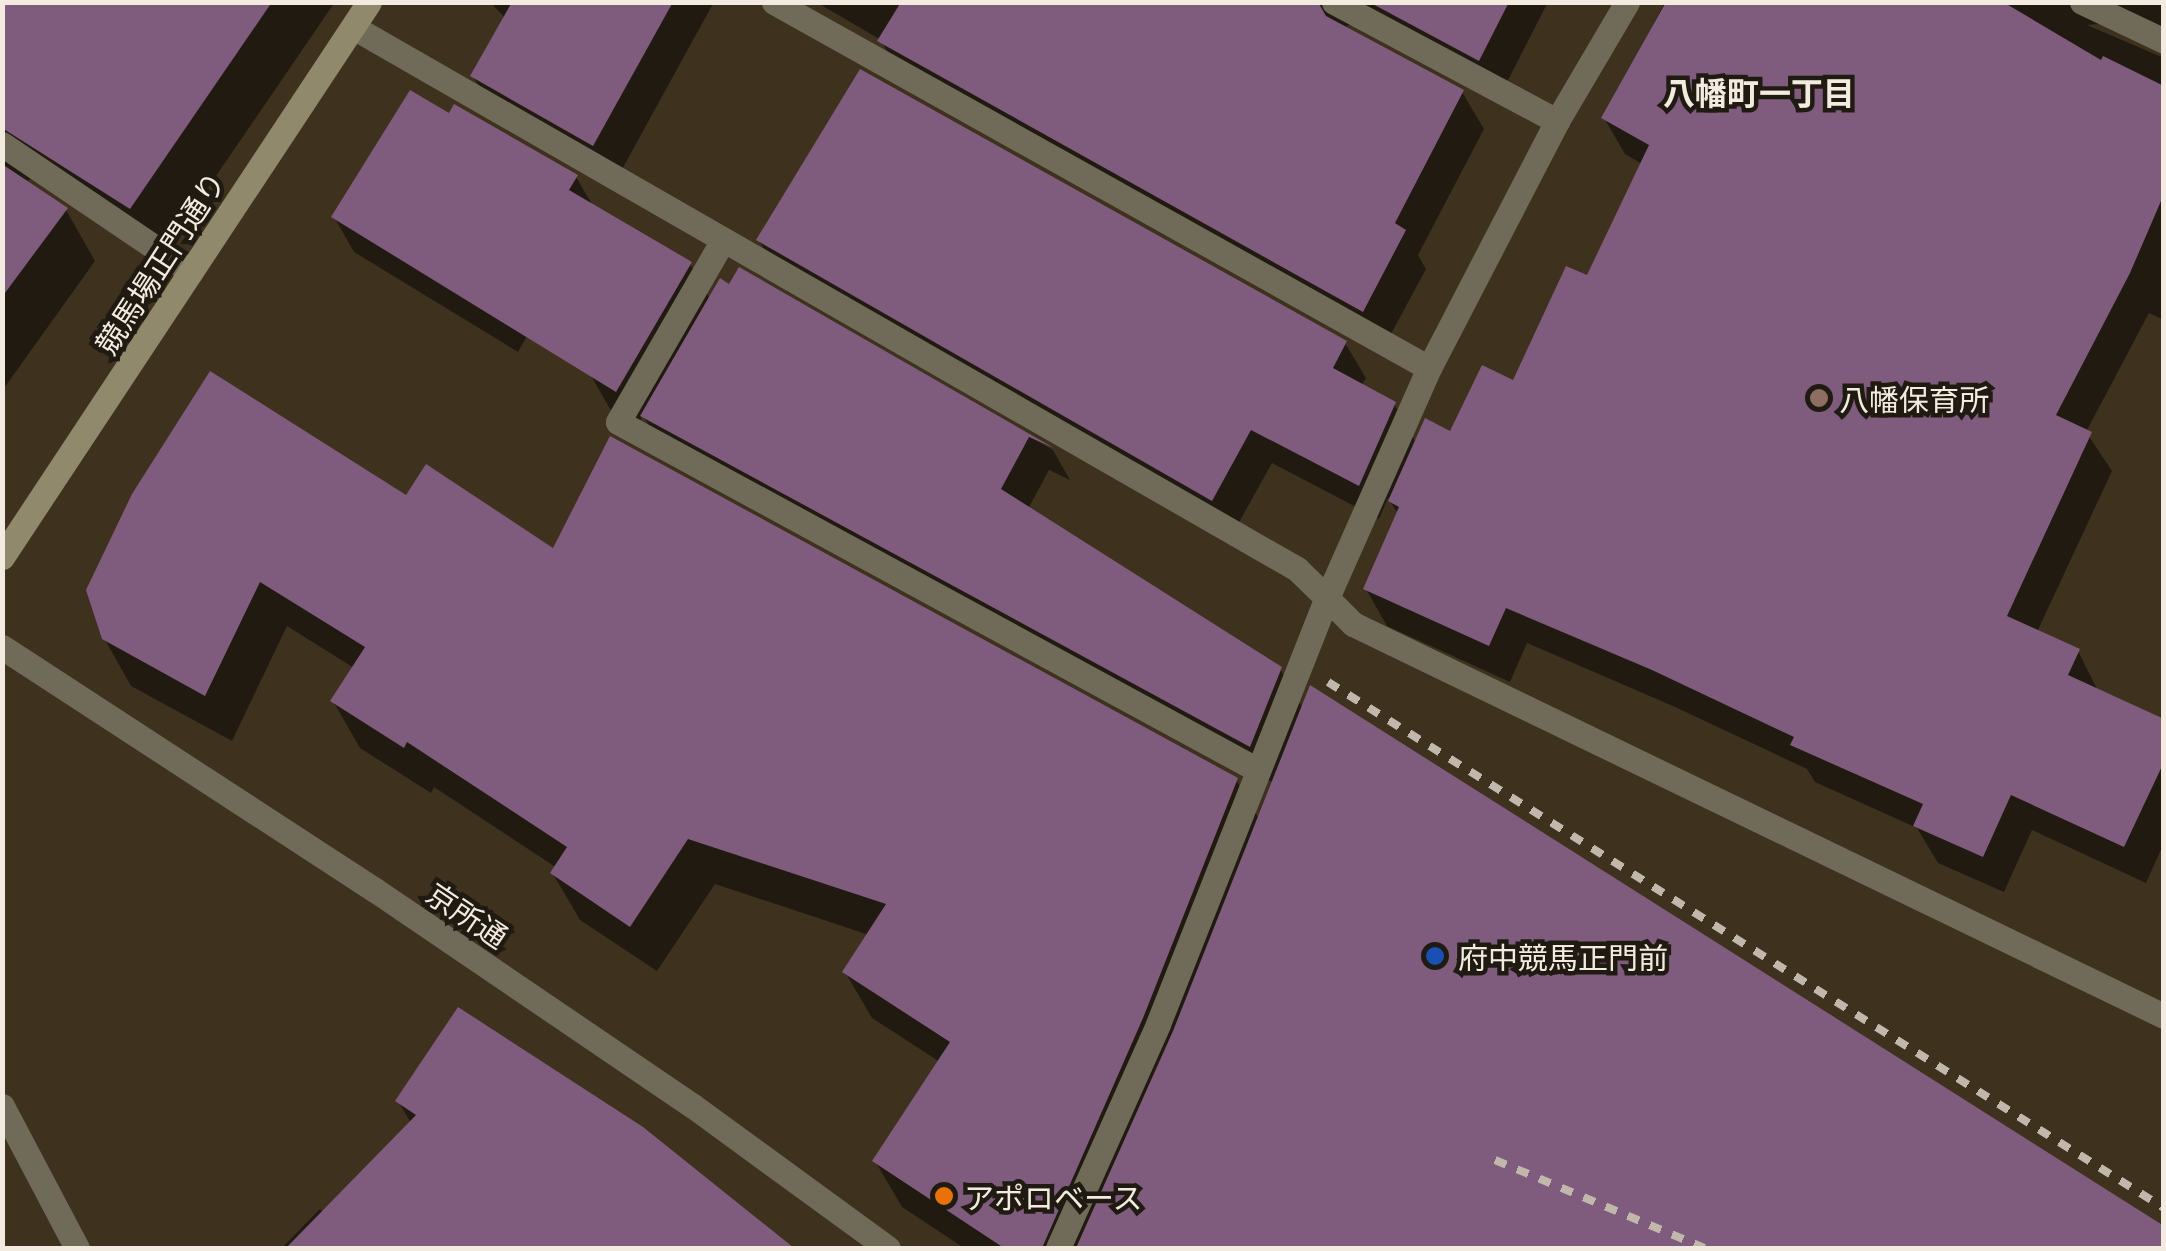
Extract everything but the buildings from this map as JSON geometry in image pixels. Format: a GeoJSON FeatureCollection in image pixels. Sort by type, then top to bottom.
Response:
{"type":"FeatureCollection","features":[{"type":"Feature","properties":{"kind":"street","name":"競馬場正門通り"},"geometry":{"type":"LineString","coordinates":[[2,557],[369,2]]}},
{"type":"Feature","properties":{"kind":"street"},"geometry":{"type":"LineString","coordinates":[[774,2],[1429,368]]}},
{"type":"Feature","properties":{"kind":"street"},"geometry":{"type":"LineString","coordinates":[[1334,2],[1557,121]]}},
{"type":"Feature","properties":{"kind":"street"},"geometry":{"type":"LineString","coordinates":[[1058,1248],[1158,1024],[1256,769],[1429,368],[1557,121],[1626,2]]}},
{"type":"Feature","properties":{"kind":"street"},"geometry":{"type":"LineString","coordinates":[[2082,2],[2164,40]]}},
{"type":"Feature","properties":{"kind":"street"},"geometry":{"type":"LineString","coordinates":[[353,27],[1297,569],[1353,624],[2164,1016]]}},
{"type":"Feature","properties":{"kind":"street"},"geometry":{"type":"LineString","coordinates":[[2,144],[191,272]]}},
{"type":"Feature","properties":{"kind":"street"},"geometry":{"type":"LineString","coordinates":[[723,240],[618,422],[1256,769]]}},
{"type":"Feature","properties":{"kind":"street","name":"京所通"},"geometry":{"type":"LineString","coordinates":[[2,647],[630,1062],[888,1248]]}},
{"type":"Feature","properties":{"kind":"street"},"geometry":{"type":"LineString","coordinates":[[2,1106],[77,1248]]}},
{"type":"Feature","properties":{"kind":"railway"},"geometry":{"type":"LineString","coordinates":[[1328,682],[2164,1208]]}},
{"type":"Feature","properties":{"kind":"railway"},"geometry":{"type":"LineString","coordinates":[[1495,1160],[1704,1248]]}},
{"type":"Feature","properties":{"kind":"place","name":"八幡保育所"},"geometry":{"type":"Point","coordinates":[1819,398]}},
{"type":"Feature","properties":{"kind":"place","name":"府中競馬正門前"},"geometry":{"type":"Point","coordinates":[1435,956]}},
{"type":"Feature","properties":{"kind":"place","name":"アポロベース"},"geometry":{"type":"Point","coordinates":[944,1196]}},
{"type":"Feature","properties":{"kind":"district","name":"八幡町一丁目"},"geometry":{"type":"Point","coordinates":[1759,91]}}]}
